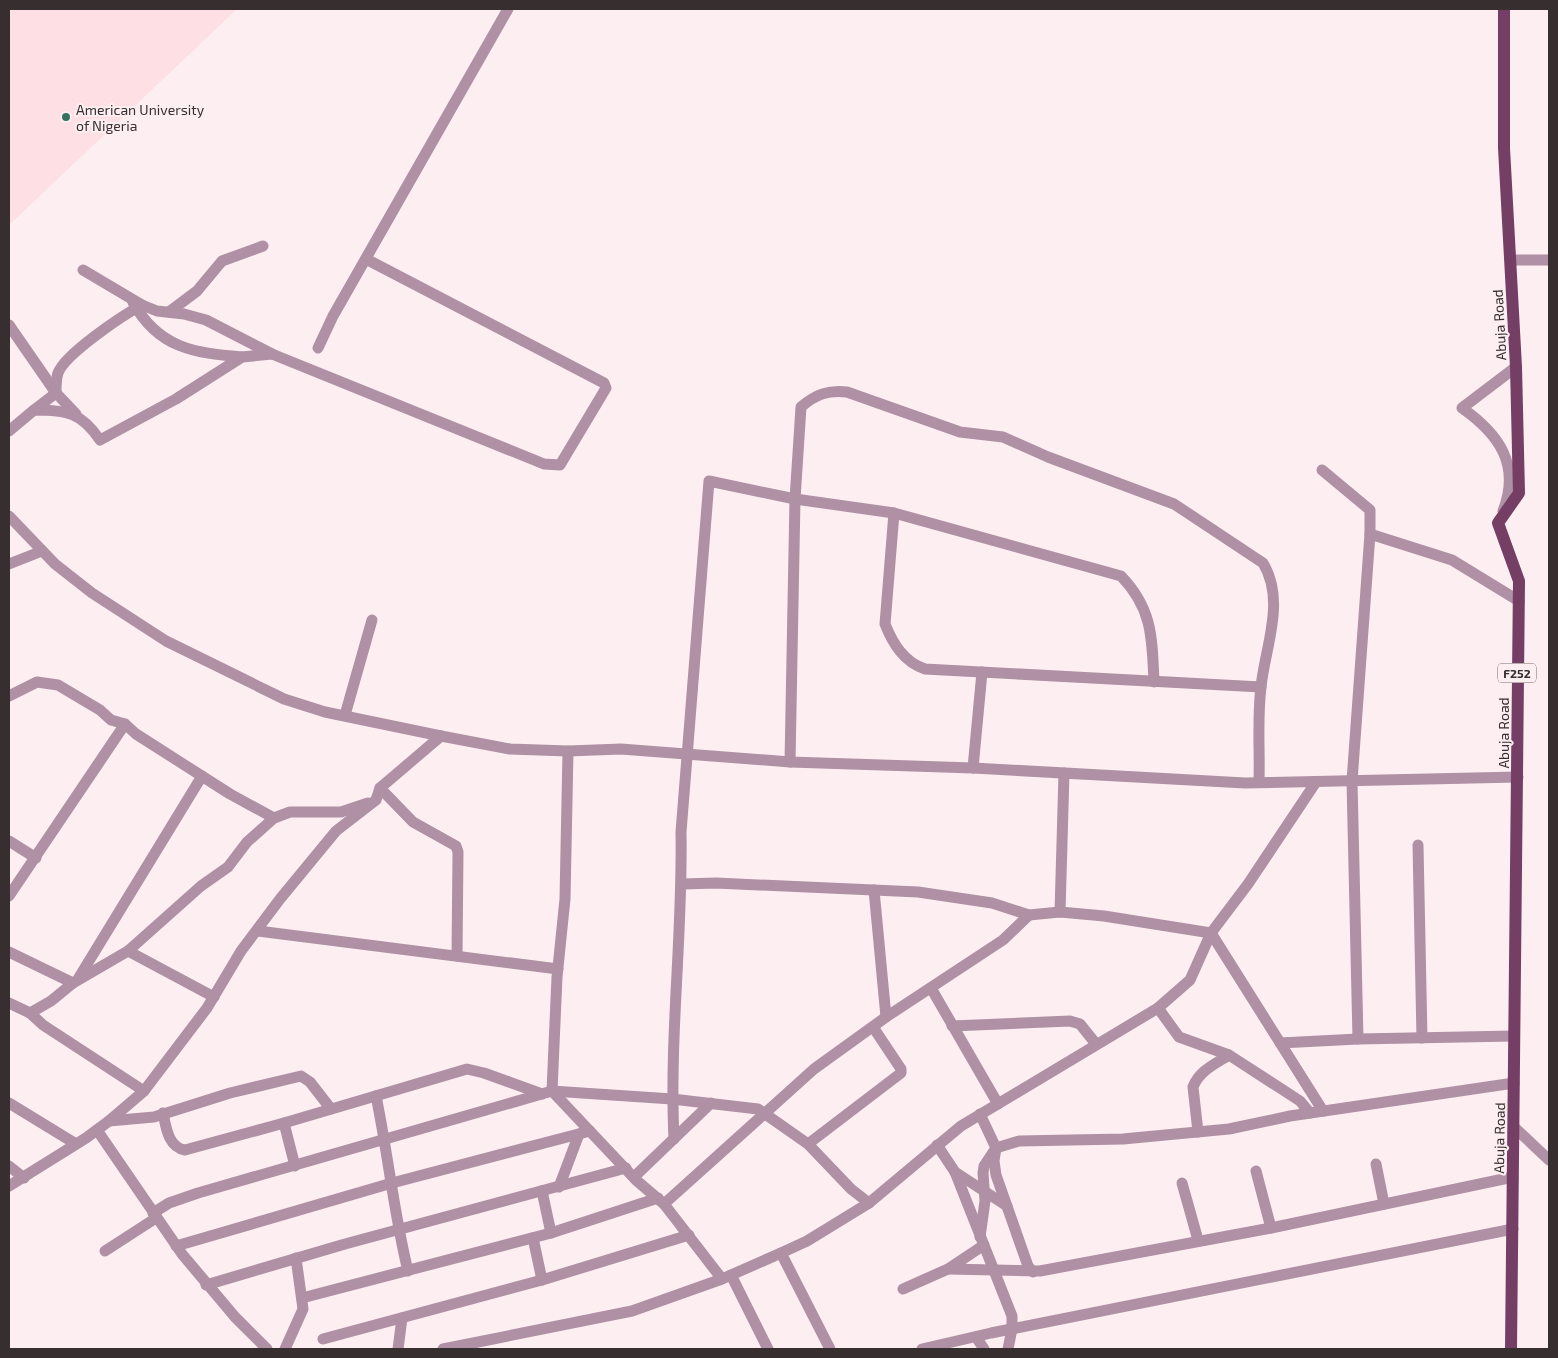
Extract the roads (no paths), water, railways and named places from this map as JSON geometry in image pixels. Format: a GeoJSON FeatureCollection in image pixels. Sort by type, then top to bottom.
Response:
{"type":"FeatureCollection","features":[{"type":"Feature","properties":{"kind":"main road","name":"Abuja Road"},"geometry":{"type":"LineString","coordinates":[[1504,9],[1504,139],[1516,367],[1520,493],[1498,523],[1519,581],[1511,1349]]}},
{"type":"Feature","properties":{"kind":"street"},"geometry":{"type":"LineString","coordinates":[[318,348],[333,316],[508,9]]}},
{"type":"Feature","properties":{"kind":"street"},"geometry":{"type":"LineString","coordinates":[[169,312],[197,291],[222,261],[263,246]]}},
{"type":"Feature","properties":{"kind":"street"},"geometry":{"type":"LineString","coordinates":[[83,270],[136,304],[157,311],[206,320],[272,354],[490,444],[544,464],[560,465],[606,388],[604,384],[366,259]]}},
{"type":"Feature","properties":{"kind":"street"},"geometry":{"type":"LineString","coordinates":[[1510,260],[1549,260]]}},
{"type":"Feature","properties":{"kind":"street"},"geometry":{"type":"LineString","coordinates":[[136,304],[147,322],[177,346],[242,357],[272,354]]}},
{"type":"Feature","properties":{"kind":"street"},"geometry":{"type":"LineString","coordinates":[[9,431],[56,393],[58,373],[67,361],[136,304]]}},
{"type":"Feature","properties":{"kind":"street"},"geometry":{"type":"LineString","coordinates":[[9,325],[56,393],[76,414],[92,427],[100,440],[176,399],[242,357]]}},
{"type":"Feature","properties":{"kind":"street"},"geometry":{"type":"LineString","coordinates":[[1498,523],[1509,495],[1509,469],[1500,444],[1483,424],[1462,408],[1516,367]]}},
{"type":"Feature","properties":{"kind":"street"},"geometry":{"type":"LineString","coordinates":[[790,762],[795,499],[801,407],[813,396],[832,390],[847,392],[960,432],[1003,437],[1048,457],[1174,504],[1263,563],[1270,574],[1274,616],[1261,687],[1259,782]]}},
{"type":"Feature","properties":{"kind":"street"},"geometry":{"type":"LineString","coordinates":[[34,410],[56,410],[76,414]]}},
{"type":"Feature","properties":{"kind":"street"},"geometry":{"type":"LineString","coordinates":[[1322,470],[1370,510],[1370,534],[1352,781],[1358,1039]]}},
{"type":"Feature","properties":{"kind":"street"},"geometry":{"type":"LineString","coordinates":[[674,1139],[672,1099],[682,884],[681,832],[709,481],[795,499],[894,513],[1121,576],[1134,589],[1144,606],[1152,634],[1154,682]]}},
{"type":"Feature","properties":{"kind":"street"},"geometry":{"type":"LineString","coordinates":[[894,513],[885,624],[892,641],[912,664],[925,669],[1261,687]]}},
{"type":"Feature","properties":{"kind":"street"},"geometry":{"type":"LineString","coordinates":[[9,516],[42,551],[92,593],[166,641],[284,699],[324,712],[510,749],[568,751],[621,749],[686,752],[790,762],[973,768],[1259,782],[1518,777]]}},
{"type":"Feature","properties":{"kind":"street"},"geometry":{"type":"LineString","coordinates":[[1370,534],[1452,560],[1519,601]]}},
{"type":"Feature","properties":{"kind":"street"},"geometry":{"type":"LineString","coordinates":[[9,564],[42,551]]}},
{"type":"Feature","properties":{"kind":"street"},"geometry":{"type":"LineString","coordinates":[[345,715],[372,620]]}},
{"type":"Feature","properties":{"kind":"street"},"geometry":{"type":"LineString","coordinates":[[973,768],[982,672]]}},
{"type":"Feature","properties":{"kind":"street"},"geometry":{"type":"LineString","coordinates":[[9,696],[37,682],[58,685],[100,710],[111,720],[125,724],[136,734],[230,794],[274,818]]}},
{"type":"Feature","properties":{"kind":"street"},"geometry":{"type":"LineString","coordinates":[[9,896],[125,724]]}},
{"type":"Feature","properties":{"kind":"street"},"geometry":{"type":"LineString","coordinates":[[9,1186],[97,1130],[144,1091],[214,997],[241,951],[258,931],[280,899],[336,832],[376,800],[380,788],[441,736]]}},
{"type":"Feature","properties":{"kind":"street"},"geometry":{"type":"LineString","coordinates":[[568,751],[565,898],[547,1093],[584,1132],[661,1201],[726,1277],[768,1349]]}},
{"type":"Feature","properties":{"kind":"street"},"geometry":{"type":"LineString","coordinates":[[1060,912],[1064,773]]}},
{"type":"Feature","properties":{"kind":"street"},"geometry":{"type":"LineString","coordinates":[[75,982],[202,776]]}},
{"type":"Feature","properties":{"kind":"street"},"geometry":{"type":"LineString","coordinates":[[443,1349],[632,1310],[726,1277],[781,1253],[870,1203],[937,1145],[980,1114],[1158,1008],[1190,980],[1212,933],[1248,884],[1316,782]]}},
{"type":"Feature","properties":{"kind":"street"},"geometry":{"type":"LineString","coordinates":[[380,788],[413,822],[456,846],[458,852],[457,956]]}},
{"type":"Feature","properties":{"kind":"street"},"geometry":{"type":"LineString","coordinates":[[19,1011],[51,1001],[75,982],[128,951],[201,886],[228,867],[247,842],[274,818],[290,812],[341,812],[376,800]]}},
{"type":"Feature","properties":{"kind":"street"},"geometry":{"type":"LineString","coordinates":[[9,840],[36,858]]}},
{"type":"Feature","properties":{"kind":"street"},"geometry":{"type":"LineString","coordinates":[[1418,845],[1422,1038]]}},
{"type":"Feature","properties":{"kind":"street"},"geometry":{"type":"LineString","coordinates":[[682,884],[716,883],[918,892],[992,903],[1029,915],[1060,912],[1104,916],[1212,933],[1323,1112]]}},
{"type":"Feature","properties":{"kind":"street"},"geometry":{"type":"LineString","coordinates":[[874,890],[886,1017]]}},
{"type":"Feature","properties":{"kind":"street"},"geometry":{"type":"LineString","coordinates":[[302,1298],[533,1238],[661,1201],[814,1069],[886,1017],[1004,940],[1029,915]]}},
{"type":"Feature","properties":{"kind":"street"},"geometry":{"type":"LineString","coordinates":[[258,931],[558,969]]}},
{"type":"Feature","properties":{"kind":"street"},"geometry":{"type":"LineString","coordinates":[[128,951],[214,997]]}},
{"type":"Feature","properties":{"kind":"street"},"geometry":{"type":"LineString","coordinates":[[9,952],[75,982]]}},
{"type":"Feature","properties":{"kind":"street"},"geometry":{"type":"LineString","coordinates":[[931,988],[998,1104]]}},
{"type":"Feature","properties":{"kind":"street"},"geometry":{"type":"LineString","coordinates":[[9,1003],[144,1091]]}},
{"type":"Feature","properties":{"kind":"street"},"geometry":{"type":"LineString","coordinates":[[1158,1008],[1179,1037],[1229,1055],[1300,1101],[1310,1113]]}},
{"type":"Feature","properties":{"kind":"street"},"geometry":{"type":"LineString","coordinates":[[952,1026],[1070,1021],[1080,1024],[1096,1044]]}},
{"type":"Feature","properties":{"kind":"street"},"geometry":{"type":"LineString","coordinates":[[808,1144],[901,1073],[901,1069],[873,1027]]}},
{"type":"Feature","properties":{"kind":"street"},"geometry":{"type":"LineString","coordinates":[[1280,1043],[1358,1039],[1514,1036]]}},
{"type":"Feature","properties":{"kind":"street"},"geometry":{"type":"LineString","coordinates":[[1198,1132],[1193,1087],[1195,1080],[1203,1071],[1229,1055]]}},
{"type":"Feature","properties":{"kind":"street"},"geometry":{"type":"LineString","coordinates":[[163,1113],[169,1137],[176,1146],[185,1150],[284,1123],[467,1068],[547,1093],[672,1099],[753,1108],[765,1112],[808,1144],[852,1189],[870,1203]]}},
{"type":"Feature","properties":{"kind":"street"},"geometry":{"type":"LineString","coordinates":[[109,1121],[154,1117],[301,1076],[310,1082],[331,1109]]}},
{"type":"Feature","properties":{"kind":"street"},"geometry":{"type":"LineString","coordinates":[[903,1289],[948,1269],[982,1241],[984,1166],[996,1148],[1019,1141],[1123,1139],[1229,1130],[1310,1113],[1514,1083]]}},
{"type":"Feature","properties":{"kind":"street"},"geometry":{"type":"LineString","coordinates":[[105,1251],[169,1203],[547,1093]]}},
{"type":"Feature","properties":{"kind":"street"},"geometry":{"type":"LineString","coordinates":[[376,1096],[385,1140],[398,1229],[408,1271]]}},
{"type":"Feature","properties":{"kind":"street"},"geometry":{"type":"LineString","coordinates":[[9,1103],[76,1144]]}},
{"type":"Feature","properties":{"kind":"street"},"geometry":{"type":"LineString","coordinates":[[206,1285],[398,1229],[542,1191],[630,1172],[674,1139],[711,1103]]}},
{"type":"Feature","properties":{"kind":"street"},"geometry":{"type":"LineString","coordinates":[[980,1114],[996,1148],[994,1161],[996,1176],[1028,1266],[1033,1272]]}},
{"type":"Feature","properties":{"kind":"street"},"geometry":{"type":"LineString","coordinates":[[284,1123],[295,1166]]}},
{"type":"Feature","properties":{"kind":"street"},"geometry":{"type":"LineString","coordinates":[[1514,1127],[1549,1160]]}},
{"type":"Feature","properties":{"kind":"street"},"geometry":{"type":"LineString","coordinates":[[97,1130],[154,1215],[206,1285],[267,1349]]}},
{"type":"Feature","properties":{"kind":"street"},"geometry":{"type":"LineString","coordinates":[[176,1246],[392,1183],[584,1132]]}},
{"type":"Feature","properties":{"kind":"street"},"geometry":{"type":"LineString","coordinates":[[559,1187],[584,1132]]}},
{"type":"Feature","properties":{"kind":"street"},"geometry":{"type":"LineString","coordinates":[[937,1145],[955,1172],[1012,1316],[1012,1329],[1008,1349]]}},
{"type":"Feature","properties":{"kind":"street"},"geometry":{"type":"LineString","coordinates":[[1376,1164],[1384,1204]]}},
{"type":"Feature","properties":{"kind":"street"},"geometry":{"type":"LineString","coordinates":[[9,1166],[24,1178]]}},
{"type":"Feature","properties":{"kind":"street"},"geometry":{"type":"LineString","coordinates":[[1256,1171],[1271,1228]]}},
{"type":"Feature","properties":{"kind":"street"},"geometry":{"type":"LineString","coordinates":[[955,1172],[1007,1206]]}},
{"type":"Feature","properties":{"kind":"street"},"geometry":{"type":"LineString","coordinates":[[948,1269],[993,1268],[1033,1272],[1271,1228],[1513,1177]]}},
{"type":"Feature","properties":{"kind":"street"},"geometry":{"type":"LineString","coordinates":[[1182,1183],[1198,1240]]}},
{"type":"Feature","properties":{"kind":"street"},"geometry":{"type":"LineString","coordinates":[[542,1191],[550,1233]]}},
{"type":"Feature","properties":{"kind":"street"},"geometry":{"type":"LineString","coordinates":[[922,1349],[976,1336],[1513,1228]]}},
{"type":"Feature","properties":{"kind":"street"},"geometry":{"type":"LineString","coordinates":[[323,1339],[542,1280],[690,1236]]}},
{"type":"Feature","properties":{"kind":"street"},"geometry":{"type":"LineString","coordinates":[[533,1238],[542,1280]]}},
{"type":"Feature","properties":{"kind":"street"},"geometry":{"type":"LineString","coordinates":[[781,1253],[830,1349]]}},
{"type":"Feature","properties":{"kind":"street"},"geometry":{"type":"LineString","coordinates":[[285,1349],[303,1310],[296,1258]]}},
{"type":"Feature","properties":{"kind":"street"},"geometry":{"type":"LineString","coordinates":[[398,1349],[402,1318]]}},
{"type":"Feature","properties":{"kind":"street"},"geometry":{"type":"LineString","coordinates":[[976,1336],[984,1349]]}},
{"type":"Feature","properties":{"kind":"place","name":"American University of Nigeria"},"geometry":{"type":"Point","coordinates":[66,117]}}]}
